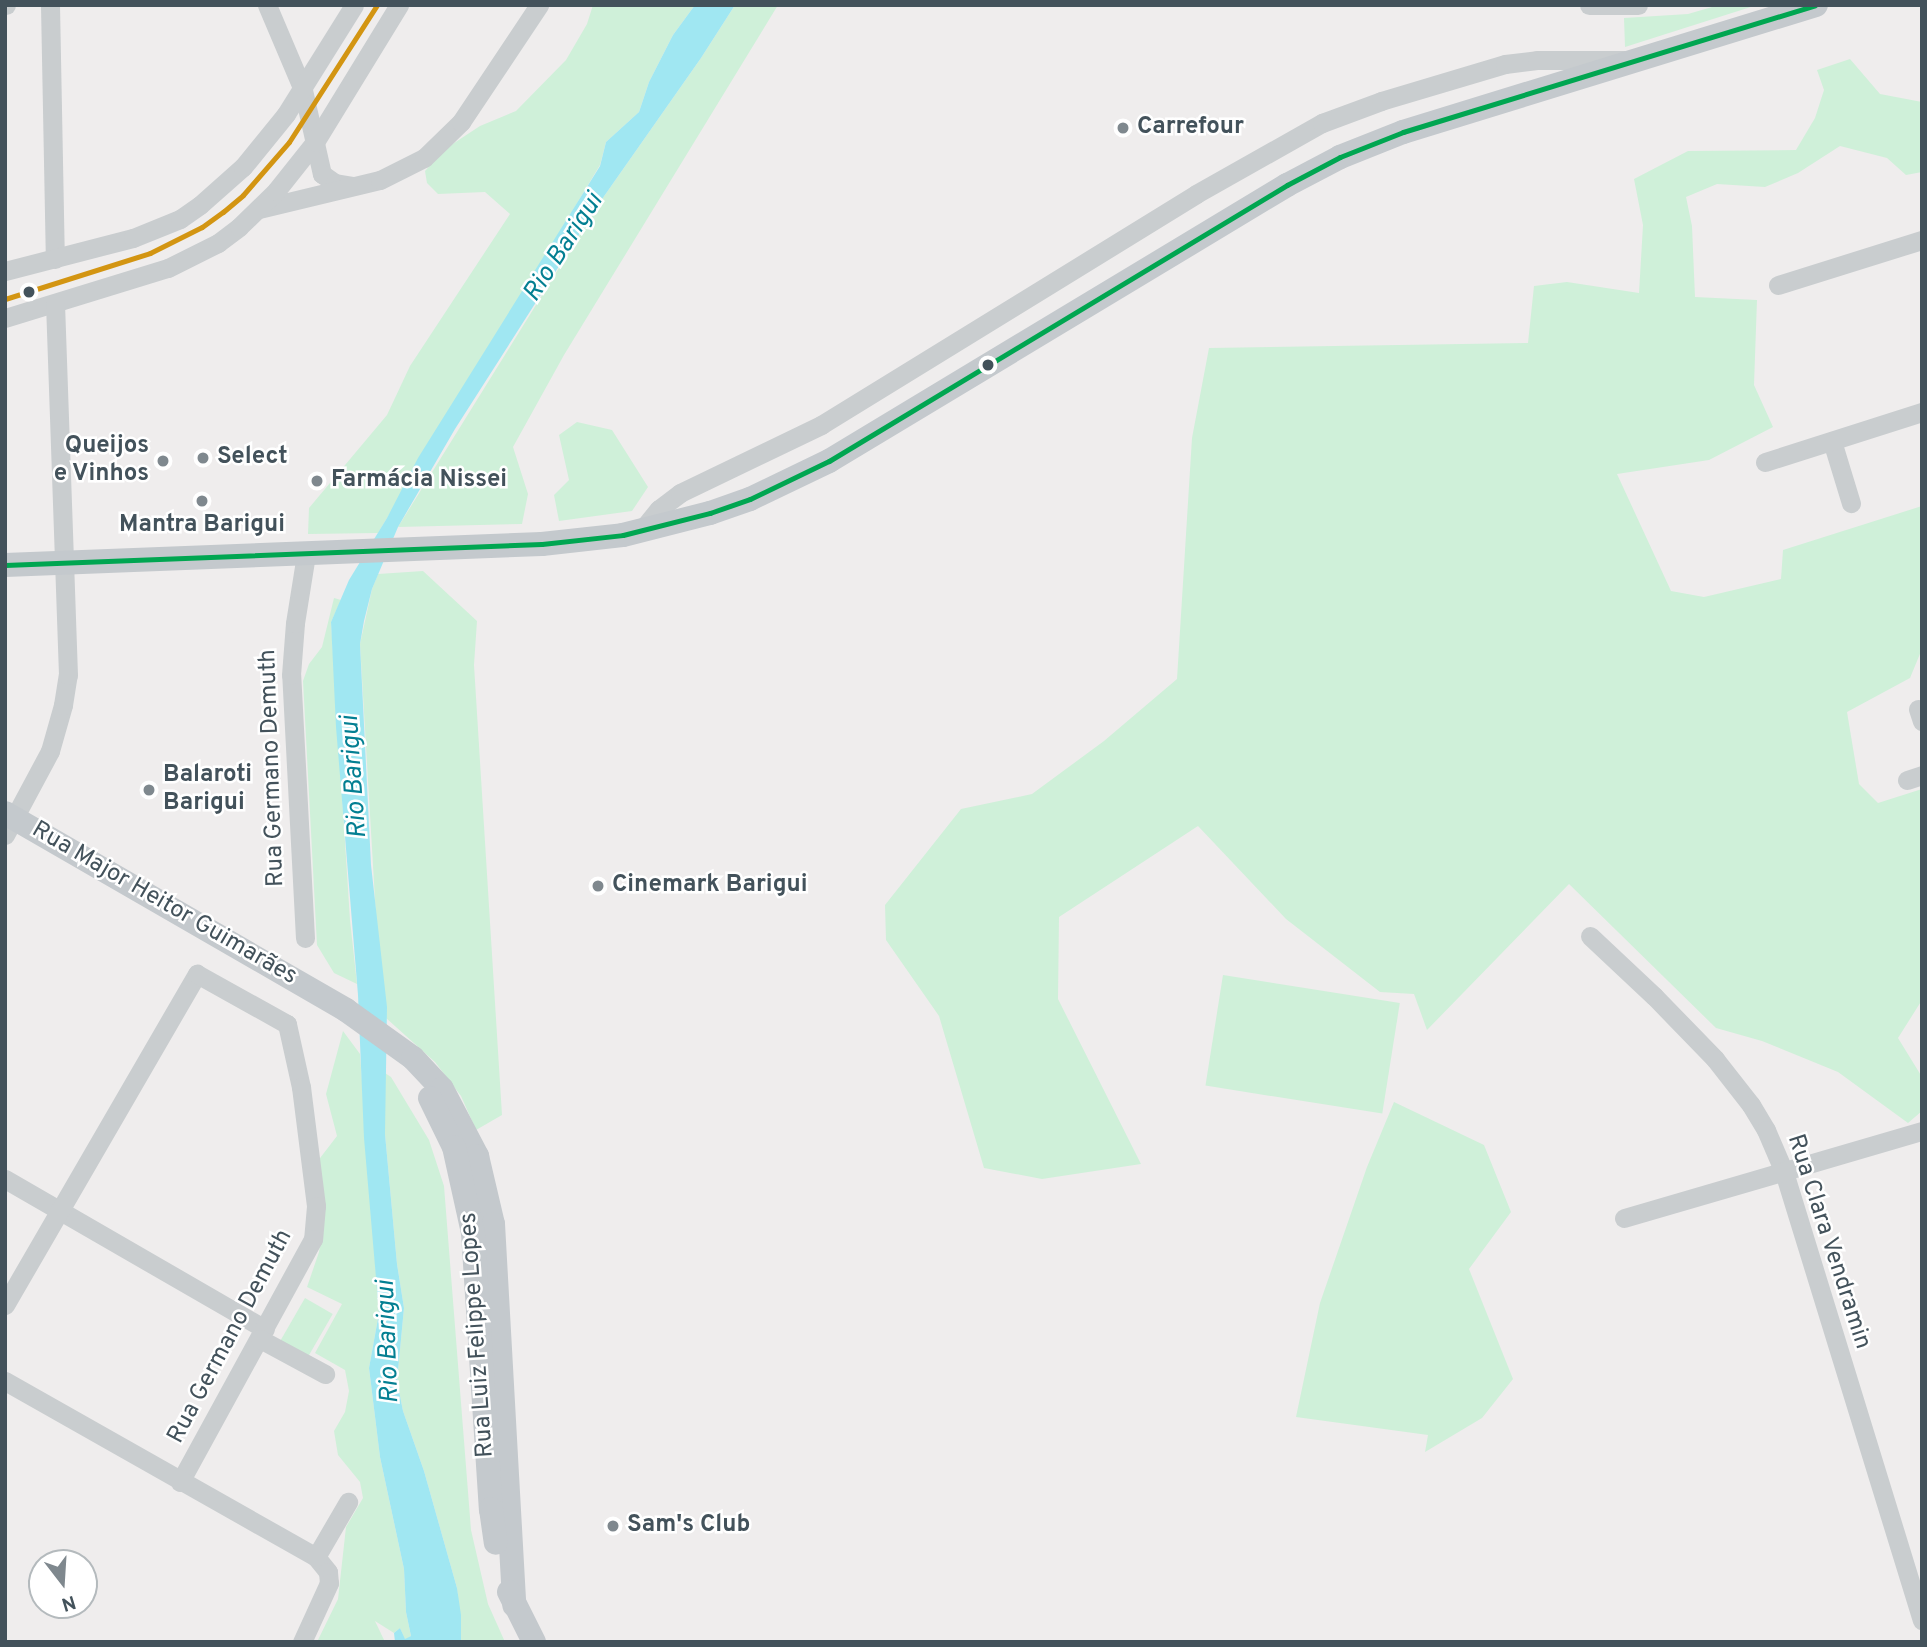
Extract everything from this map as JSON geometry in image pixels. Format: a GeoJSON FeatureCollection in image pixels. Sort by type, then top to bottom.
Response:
{"type":"FeatureCollection","features":[{"type":"Feature","properties":{"kind":"main road"},"geometry":{"type":"LineString","coordinates":[[5,565],[424,550],[576,541],[641,531],[740,502],[815,469],[1287,185],[1340,157],[1404,132],[1816,5]]}},
{"type":"Feature","properties":{"kind":"main road","name":"Rua Major Heitor Guimarães"},"geometry":{"type":"LineString","coordinates":[[8,822],[323,996],[389,1041]]}},
{"type":"Feature","properties":{"kind":"main road","name":"Rua Luiz Felippe Lopes"},"geometry":{"type":"LineString","coordinates":[[389,1041],[443,1121],[462,1172],[474,1246],[491,1509],[499,1557],[514,1605],[534,1642]]}},
{"type":"Feature","properties":{"kind":"street"},"geometry":{"type":"LineString","coordinates":[[50,5],[55,259]]}},
{"type":"Feature","properties":{"kind":"street"},"geometry":{"type":"LineString","coordinates":[[267,5],[303,90],[322,174],[335,183],[355,187]]}},
{"type":"Feature","properties":{"kind":"street"},"geometry":{"type":"LineString","coordinates":[[5,271],[157,229],[200,205],[250,158],[303,90],[354,5]]}},
{"type":"Feature","properties":{"kind":"street"},"geometry":{"type":"LineString","coordinates":[[5,318],[194,257],[218,243],[259,209],[315,142],[399,5]]}},
{"type":"Feature","properties":{"kind":"street"},"geometry":{"type":"LineString","coordinates":[[259,209],[355,187],[403,171],[445,141],[461,122],[539,5]]}},
{"type":"Feature","properties":{"kind":"street"},"geometry":{"type":"LineString","coordinates":[[1589,5],[1638,5]]}},
{"type":"Feature","properties":{"kind":"street"},"geometry":{"type":"LineString","coordinates":[[641,531],[659,509],[680,493],[821,425],[1185,200],[1322,123],[1381,101],[1505,64],[1561,60],[1637,60]]}},
{"type":"Feature","properties":{"kind":"street"},"geometry":{"type":"LineString","coordinates":[[1778,285],[1922,240]]}},
{"type":"Feature","properties":{"kind":"street"},"geometry":{"type":"LineString","coordinates":[[8,822],[50,751],[63,705],[68,669],[55,304]]}},
{"type":"Feature","properties":{"kind":"street"},"geometry":{"type":"LineString","coordinates":[[1765,462],[1922,412]]}},
{"type":"Feature","properties":{"kind":"street"},"geometry":{"type":"LineString","coordinates":[[1832,441],[1851,503]]}},
{"type":"Feature","properties":{"kind":"street","name":"Rua Germano Demuth"},"geometry":{"type":"LineString","coordinates":[[304,939],[291,675],[295,623],[318,554]]}},
{"type":"Feature","properties":{"kind":"street","name":"Rua Clara Vendramin"},"geometry":{"type":"LineString","coordinates":[[1590,936],[1679,1020],[1732,1079],[1766,1130],[1784,1172],[1922,1620]]}},
{"type":"Feature","properties":{"kind":"street","name":"Rua Germano Demuth"},"geometry":{"type":"LineString","coordinates":[[60,1210],[197,974],[287,1024],[301,1087],[317,1221],[304,1260],[180,1482]]}},
{"type":"Feature","properties":{"kind":"street"},"geometry":{"type":"LineString","coordinates":[[1624,1218],[1922,1131]]}},
{"type":"Feature","properties":{"kind":"street"},"geometry":{"type":"LineString","coordinates":[[5,1179],[60,1210],[325,1374]]}},
{"type":"Feature","properties":{"kind":"street"},"geometry":{"type":"LineString","coordinates":[[5,1305],[60,1210]]}},
{"type":"Feature","properties":{"kind":"street"},"geometry":{"type":"LineString","coordinates":[[5,1381],[322,1565]]}},
{"type":"Feature","properties":{"kind":"street"},"geometry":{"type":"LineString","coordinates":[[302,1642],[327,1592],[322,1565],[348,1502]]}},
{"type":"Feature","properties":{"kind":"green space"},"geometry":{"type":"Polygon","coordinates":[[[593,5],[695,5],[673,35],[649,82],[639,112],[606,142],[600,165],[378,533],[308,534],[309,508],[387,415],[410,366],[510,214],[485,192],[438,194],[427,183],[425,171],[445,149],[480,126],[516,111],[566,60],[587,24],[593,5]]]}},
{"type":"Feature","properties":{"kind":"green space"},"geometry":{"type":"Polygon","coordinates":[[[735,5],[778,5],[564,355],[513,447],[528,494],[522,524],[398,527],[600,202],[735,5]]]}},
{"type":"Feature","properties":{"kind":"green space"},"geometry":{"type":"Polygon","coordinates":[[[1719,5],[1757,5],[1625,47],[1624,18],[1688,14],[1719,5]]]}},
{"type":"Feature","properties":{"kind":"green space"},"geometry":{"type":"Polygon","coordinates":[[[1850,59],[1880,94],[1922,102],[1922,172],[1906,175],[1887,158],[1840,146],[1798,173],[1765,187],[1717,184],[1686,197],[1692,226],[1695,297],[1757,300],[1754,385],[1773,427],[1709,460],[1617,474],[1671,591],[1704,597],[1781,579],[1783,550],[1922,506],[1922,649],[1910,678],[1847,712],[1859,784],[1878,803],[1922,789],[1922,1000],[1898,1038],[1922,1077],[1922,1111],[1908,1123],[1838,1072],[1762,1041],[1716,1028],[1569,884],[1427,1030],[1414,994],[1380,992],[1286,919],[1198,826],[1059,917],[1058,999],[1141,1164],[1042,1179],[984,1168],[939,1016],[886,940],[885,905],[961,809],[1032,794],[1104,741],[1177,679],[1192,438],[1209,348],[1528,343],[1534,286],[1567,282],[1639,293],[1643,225],[1634,179],[1688,151],[1796,150],[1815,118],[1824,90],[1817,70],[1850,59]]]}},
{"type":"Feature","properties":{"kind":"green space"},"geometry":{"type":"Polygon","coordinates":[[[577,422],[612,430],[648,487],[632,511],[559,521],[554,495],[569,480],[559,435],[577,422]]]}},
{"type":"Feature","properties":{"kind":"green space"},"geometry":{"type":"Polygon","coordinates":[[[423,571],[477,621],[474,665],[502,1115],[476,1130],[461,1096],[435,1062],[386,1018],[378,951],[360,644],[378,574],[423,571]]]}},
{"type":"Feature","properties":{"kind":"green space"},"geometry":{"type":"Polygon","coordinates":[[[334,598],[341,600],[331,622],[350,920],[357,984],[334,973],[317,945],[303,681],[309,664],[322,647],[334,598]]]}},
{"type":"Feature","properties":{"kind":"green space"},"geometry":{"type":"Polygon","coordinates":[[[1223,975],[1400,1003],[1382,1114],[1205,1086],[1223,975]]]}},
{"type":"Feature","properties":{"kind":"green space"},"geometry":{"type":"Polygon","coordinates":[[[343,1031],[360,1054],[379,1313],[369,1368],[380,1457],[404,1569],[406,1612],[411,1636],[405,1640],[400,1628],[394,1633],[375,1621],[385,1642],[317,1642],[338,1599],[346,1527],[363,1498],[360,1482],[338,1455],[334,1431],[345,1412],[349,1391],[345,1370],[315,1353],[342,1304],[307,1287],[319,1252],[323,1224],[317,1162],[337,1136],[326,1094],[343,1031]]]}},
{"type":"Feature","properties":{"kind":"green space"},"geometry":{"type":"Polygon","coordinates":[[[385,1073],[391,1077],[429,1140],[444,1186],[471,1530],[488,1604],[505,1642],[461,1642],[457,1588],[424,1471],[403,1411],[397,1381],[404,1308],[397,1264],[385,1134],[385,1073]]]}},
{"type":"Feature","properties":{"kind":"green space"},"geometry":{"type":"Polygon","coordinates":[[[1394,1102],[1484,1145],[1511,1212],[1469,1269],[1513,1379],[1482,1418],[1425,1452],[1428,1435],[1296,1417],[1320,1303],[1367,1167],[1394,1102]]]}},
{"type":"Feature","properties":{"kind":"green space"},"geometry":{"type":"Polygon","coordinates":[[[305,1298],[333,1314],[308,1356],[280,1340],[305,1298]]]}},
{"type":"Feature","properties":{"kind":"water","name":"Rio Barigui"},"geometry":{"type":"Polygon","coordinates":[[[695,5],[735,5],[600,202],[455,429],[398,527],[372,589],[364,621],[360,644],[371,865],[387,1007],[385,1134],[397,1264],[404,1308],[397,1381],[403,1411],[424,1471],[457,1588],[461,1615],[461,1642],[395,1642],[394,1633],[400,1628],[405,1639],[411,1636],[406,1612],[404,1569],[380,1457],[369,1368],[379,1313],[364,1138],[358,995],[336,727],[331,622],[349,580],[387,518],[418,458],[600,166],[606,142],[639,112],[649,82],[673,35],[695,5]]]}},
{"type":"Feature","properties":{"kind":"transit line"},"geometry":{"type":"LineString","coordinates":[[5,299],[150,253],[202,227],[223,212],[243,195],[289,142],[377,5]]}},
{"type":"Feature","properties":{"kind":"transit line"},"geometry":{"type":"LineString","coordinates":[[5,565],[542,544],[623,535],[710,513],[750,499],[829,461],[1287,185],[1340,157],[1403,132],[1815,5]]}},
{"type":"Feature","properties":{"kind":"place","name":"Carrefour"},"geometry":{"type":"Point","coordinates":[1123,128]}},
{"type":"Feature","properties":{"kind":"place","name":"Select"},"geometry":{"type":"Point","coordinates":[203,458]}},
{"type":"Feature","properties":{"kind":"place","name":"Queijos e Vinhos"},"geometry":{"type":"Point","coordinates":[163,461]}},
{"type":"Feature","properties":{"kind":"place","name":"Farmácia Nissei"},"geometry":{"type":"Point","coordinates":[317,481]}},
{"type":"Feature","properties":{"kind":"place","name":"Mantra Barigui"},"geometry":{"type":"Point","coordinates":[202,501]}},
{"type":"Feature","properties":{"kind":"place","name":"Balaroti Barigui"},"geometry":{"type":"Point","coordinates":[149,790]}},
{"type":"Feature","properties":{"kind":"place","name":"Cinemark Barigui"},"geometry":{"type":"Point","coordinates":[598,886]}},
{"type":"Feature","properties":{"kind":"place","name":"Sam's Club"},"geometry":{"type":"Point","coordinates":[613,1526]}}]}
